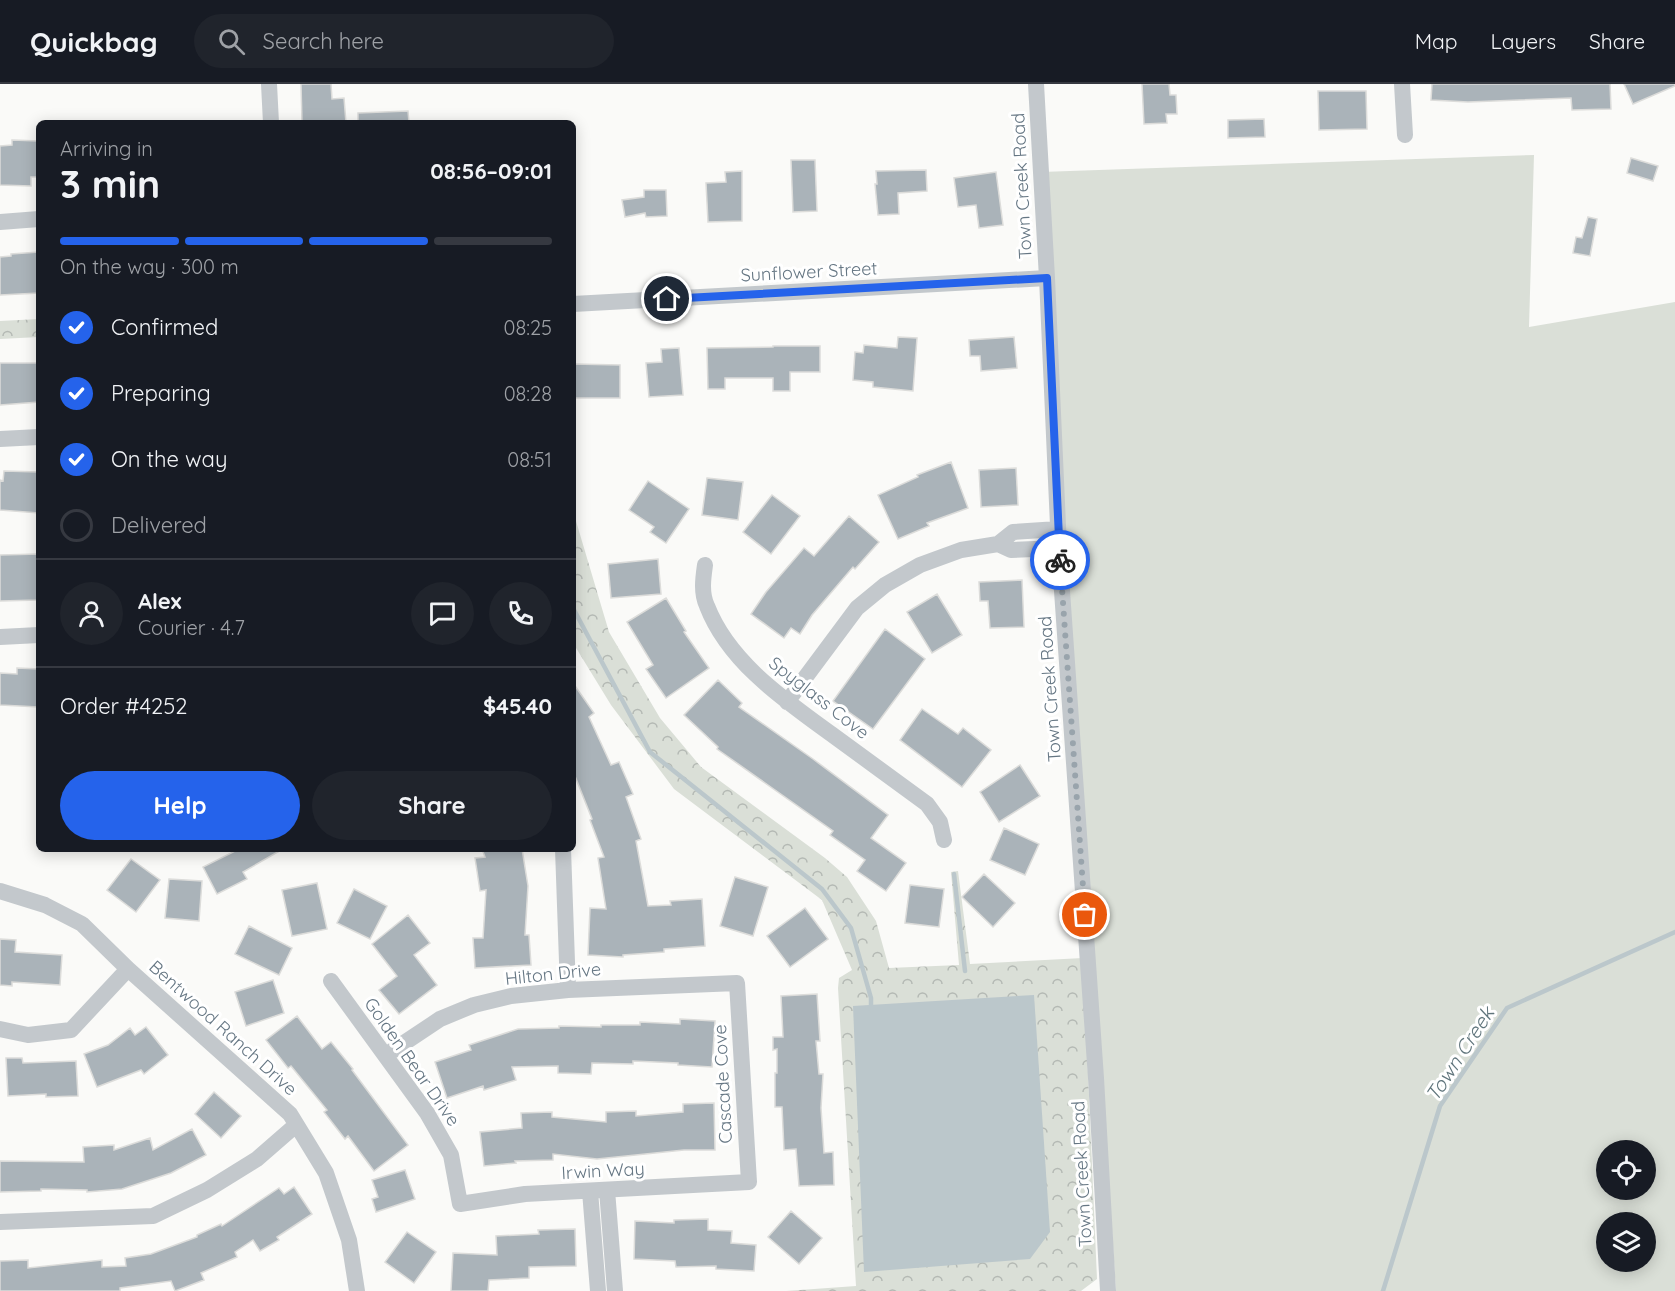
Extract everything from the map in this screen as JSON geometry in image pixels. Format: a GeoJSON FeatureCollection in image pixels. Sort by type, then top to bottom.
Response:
{"type":"FeatureCollection","features":[{"type":"Feature","properties":{"kind":"street"},"geometry":{"type":"LineString","coordinates":[[269,84],[271,120]]}},
{"type":"Feature","properties":{"kind":"street","name":"Town Creek Road"},"geometry":{"type":"LineString","coordinates":[[1036,84],[1059,548],[1095,1066],[1108,1291]]}},
{"type":"Feature","properties":{"kind":"street"},"geometry":{"type":"LineString","coordinates":[[1402,84],[1405,135]]}},
{"type":"Feature","properties":{"kind":"street"},"geometry":{"type":"LineString","coordinates":[[0,222],[36,219]]}},
{"type":"Feature","properties":{"kind":"street","name":"Sunflower Street"},"geometry":{"type":"LineString","coordinates":[[576,304],[1047,278]]}},
{"type":"Feature","properties":{"kind":"street"},"geometry":{"type":"LineString","coordinates":[[0,439],[36,437]]}},
{"type":"Feature","properties":{"kind":"street"},"geometry":{"type":"LineString","coordinates":[[788,702],[858,608],[885,585],[920,565],[961,550],[998,544],[1013,532],[1058,529]]}},
{"type":"Feature","properties":{"kind":"street"},"geometry":{"type":"LineString","coordinates":[[998,544],[1011,550],[1059,548]]}},
{"type":"Feature","properties":{"kind":"street","name":"Spyglass Cove"},"geometry":{"type":"LineString","coordinates":[[705,565],[702,583],[706,605],[722,633],[750,670],[788,702],[927,804],[940,822],[944,840]]}},
{"type":"Feature","properties":{"kind":"street"},"geometry":{"type":"LineString","coordinates":[[0,637],[36,635]]}},
{"type":"Feature","properties":{"kind":"street"},"geometry":{"type":"LineString","coordinates":[[563,852],[568,990]]}},
{"type":"Feature","properties":{"kind":"street","name":"Bentwood Ranch Drive"},"geometry":{"type":"LineString","coordinates":[[0,891],[45,905],[82,924],[128,969],[290,1114],[326,1173],[349,1240],[357,1291]]}},
{"type":"Feature","properties":{"kind":"street"},"geometry":{"type":"LineString","coordinates":[[0,1029],[28,1035],[71,1030],[128,969]]}},
{"type":"Feature","properties":{"kind":"street","name":"Golden Bear Drive"},"geometry":{"type":"LineString","coordinates":[[331,981],[427,1113],[451,1155],[460,1204]]}},
{"type":"Feature","properties":{"kind":"street","name":"Hilton Drive"},"geometry":{"type":"LineString","coordinates":[[386,1055],[440,1019],[474,1005],[510,996],[568,990],[737,983]]}},
{"type":"Feature","properties":{"kind":"street","name":"Cascade Cove"},"geometry":{"type":"LineString","coordinates":[[737,983],[748,1182]]}},
{"type":"Feature","properties":{"kind":"street"},"geometry":{"type":"LineString","coordinates":[[0,1222],[153,1216],[207,1190],[257,1159],[296,1125]]}},
{"type":"Feature","properties":{"kind":"street","name":"Irwin Way"},"geometry":{"type":"LineString","coordinates":[[460,1204],[525,1194],[748,1182]]}},
{"type":"Feature","properties":{"kind":"street"},"geometry":{"type":"LineString","coordinates":[[598,1191],[598,1291]]}},
{"type":"Feature","properties":{"kind":"street"},"geometry":{"type":"LineString","coordinates":[[598,1191],[615,1291]]}},
{"type":"Feature","properties":{"kind":"green space"},"geometry":{"type":"Polygon","coordinates":[[[1534,155],[1529,327],[1675,302],[1675,1291],[1116,1291],[1041,172],[1534,155]]]}},
{"type":"Feature","properties":{"kind":"green space"},"geometry":{"type":"Polygon","coordinates":[[[36,319],[36,337],[0,339],[0,321],[36,319]]]}},
{"type":"Feature","properties":{"kind":"green space"},"geometry":{"type":"Polygon","coordinates":[[[576,521],[609,632],[660,718],[701,767],[825,858],[847,877],[876,921],[889,968],[959,965],[951,872],[958,871],[970,964],[1083,958],[1097,1279],[1081,1291],[786,1291],[856,1286],[838,988],[839,978],[852,970],[822,900],[674,789],[611,705],[576,648],[576,521]]]}},
{"type":"Feature","properties":{"kind":"shaded area"},"geometry":{"type":"Polygon","coordinates":[[[1034,995],[1050,1232],[1030,1259],[864,1272],[853,1006],[1034,995]]]}},
{"type":"Feature","properties":{"kind":"building"},"geometry":{"type":"Polygon","coordinates":[[[301,84],[331,84],[332,99],[344,98],[346,120],[302,120],[301,84]]]}},
{"type":"Feature","properties":{"kind":"building"},"geometry":{"type":"Polygon","coordinates":[[[1142,84],[1169,84],[1170,95],[1176,95],[1177,114],[1166,114],[1167,123],[1144,124],[1142,84]]]}},
{"type":"Feature","properties":{"kind":"building"},"geometry":{"type":"Polygon","coordinates":[[[1432,84],[1610,84],[1611,109],[1572,110],[1571,98],[1468,102],[1431,100],[1432,84]]]}},
{"type":"Feature","properties":{"kind":"building"},"geometry":{"type":"Polygon","coordinates":[[[1624,84],[1675,84],[1675,86],[1633,104],[1624,84]]]}},
{"type":"Feature","properties":{"kind":"building"},"geometry":{"type":"Polygon","coordinates":[[[1318,91],[1366,91],[1367,129],[1319,130],[1318,91]]]}},
{"type":"Feature","properties":{"kind":"building"},"geometry":{"type":"Polygon","coordinates":[[[408,111],[409,120],[358,120],[358,113],[408,111]]]}},
{"type":"Feature","properties":{"kind":"building"},"geometry":{"type":"Polygon","coordinates":[[[1264,119],[1265,137],[1228,138],[1228,120],[1264,119]]]}},
{"type":"Feature","properties":{"kind":"building"},"geometry":{"type":"Polygon","coordinates":[[[12,140],[36,141],[36,177],[31,177],[31,186],[0,185],[0,146],[12,145],[12,140]]]}},
{"type":"Feature","properties":{"kind":"building"},"geometry":{"type":"Polygon","coordinates":[[[1631,158],[1658,166],[1653,181],[1627,173],[1631,158]]]}},
{"type":"Feature","properties":{"kind":"building"},"geometry":{"type":"Polygon","coordinates":[[[791,160],[815,160],[817,211],[793,212],[791,160]]]}},
{"type":"Feature","properties":{"kind":"building"},"geometry":{"type":"Polygon","coordinates":[[[926,170],[927,191],[898,193],[899,214],[878,215],[876,171],[926,170]]]}},
{"type":"Feature","properties":{"kind":"building"},"geometry":{"type":"Polygon","coordinates":[[[742,171],[742,221],[708,222],[706,183],[726,182],[725,172],[742,171]]]}},
{"type":"Feature","properties":{"kind":"building"},"geometry":{"type":"Polygon","coordinates":[[[996,172],[1003,225],[979,228],[976,205],[958,207],[954,178],[996,172]]]}},
{"type":"Feature","properties":{"kind":"building"},"geometry":{"type":"Polygon","coordinates":[[[644,190],[666,190],[667,216],[646,217],[645,213],[625,217],[622,200],[644,197],[644,190]]]}},
{"type":"Feature","properties":{"kind":"building"},"geometry":{"type":"Polygon","coordinates":[[[1588,217],[1597,219],[1590,256],[1573,253],[1576,237],[1582,238],[1588,217]]]}},
{"type":"Feature","properties":{"kind":"building"},"geometry":{"type":"Polygon","coordinates":[[[36,252],[36,293],[0,295],[0,257],[11,256],[11,254],[36,252]]]}},
{"type":"Feature","properties":{"kind":"building"},"geometry":{"type":"Polygon","coordinates":[[[898,337],[917,338],[913,391],[873,387],[873,382],[853,380],[855,352],[863,353],[864,345],[897,348],[898,337]]]}},
{"type":"Feature","properties":{"kind":"building"},"geometry":{"type":"Polygon","coordinates":[[[1014,337],[1017,368],[981,371],[980,356],[970,356],[969,340],[1014,337]]]}},
{"type":"Feature","properties":{"kind":"building"},"geometry":{"type":"Polygon","coordinates":[[[820,346],[820,372],[790,372],[790,391],[773,391],[773,378],[725,378],[725,389],[708,389],[707,348],[820,346]]]}},
{"type":"Feature","properties":{"kind":"building"},"geometry":{"type":"Polygon","coordinates":[[[679,348],[683,395],[649,397],[646,363],[662,362],[661,349],[679,348]]]}},
{"type":"Feature","properties":{"kind":"building"},"geometry":{"type":"Polygon","coordinates":[[[0,363],[36,363],[36,402],[0,405],[0,363]]]}},
{"type":"Feature","properties":{"kind":"building"},"geometry":{"type":"Polygon","coordinates":[[[576,364],[620,365],[620,398],[576,398],[576,364]]]}},
{"type":"Feature","properties":{"kind":"building"},"geometry":{"type":"Polygon","coordinates":[[[951,462],[968,508],[927,523],[929,526],[898,539],[878,495],[918,477],[917,475],[951,462]]]}},
{"type":"Feature","properties":{"kind":"building"},"geometry":{"type":"Polygon","coordinates":[[[1016,468],[1018,505],[981,507],[979,470],[1016,468]]]}},
{"type":"Feature","properties":{"kind":"building"},"geometry":{"type":"Polygon","coordinates":[[[4,471],[36,472],[36,513],[0,510],[0,480],[3,481],[4,471]]]}},
{"type":"Feature","properties":{"kind":"building"},"geometry":{"type":"Polygon","coordinates":[[[707,478],[743,482],[738,520],[702,515],[707,478]]]}},
{"type":"Feature","properties":{"kind":"building"},"geometry":{"type":"Polygon","coordinates":[[[648,481],[689,509],[666,543],[650,532],[654,527],[629,510],[648,481]]]}},
{"type":"Feature","properties":{"kind":"building"},"geometry":{"type":"Polygon","coordinates":[[[772,495],[800,516],[771,554],[743,532],[772,495]]]}},
{"type":"Feature","properties":{"kind":"building"},"geometry":{"type":"Polygon","coordinates":[[[849,516],[879,542],[855,569],[853,567],[812,615],[800,634],[791,628],[784,638],[751,614],[766,592],[804,548],[814,556],[849,516]]]}},
{"type":"Feature","properties":{"kind":"building"},"geometry":{"type":"Polygon","coordinates":[[[36,554],[36,600],[0,601],[0,555],[36,554]]]}},
{"type":"Feature","properties":{"kind":"building"},"geometry":{"type":"Polygon","coordinates":[[[658,559],[661,594],[611,598],[608,564],[658,559]]]}},
{"type":"Feature","properties":{"kind":"building"},"geometry":{"type":"Polygon","coordinates":[[[1022,580],[1024,627],[990,628],[988,601],[980,601],[979,582],[1022,580]]]}},
{"type":"Feature","properties":{"kind":"building"},"geometry":{"type":"Polygon","coordinates":[[[937,594],[962,635],[932,653],[907,612],[937,594]]]}},
{"type":"Feature","properties":{"kind":"building"},"geometry":{"type":"Polygon","coordinates":[[[666,598],[686,631],[684,632],[709,668],[666,698],[646,669],[653,665],[627,622],[666,598]]]}},
{"type":"Feature","properties":{"kind":"building"},"geometry":{"type":"Polygon","coordinates":[[[885,629],[925,659],[873,729],[833,701],[885,629]]]}},
{"type":"Feature","properties":{"kind":"building"},"geometry":{"type":"Polygon","coordinates":[[[17,668],[36,669],[36,707],[0,705],[0,673],[17,674],[17,668]]]}},
{"type":"Feature","properties":{"kind":"building"},"geometry":{"type":"Polygon","coordinates":[[[718,680],[742,703],[739,707],[888,815],[871,838],[906,863],[886,891],[857,871],[865,860],[830,835],[833,831],[717,749],[718,747],[684,715],[718,680]]]}},
{"type":"Feature","properties":{"kind":"building"},"geometry":{"type":"Polygon","coordinates":[[[576,687],[594,713],[589,717],[611,765],[619,762],[633,794],[626,797],[641,839],[636,841],[648,906],[671,905],[670,901],[702,899],[705,946],[664,949],[664,952],[623,955],[623,957],[588,955],[590,908],[606,909],[598,858],[604,857],[590,820],[592,819],[576,779],[576,687]]]}},
{"type":"Feature","properties":{"kind":"building"},"geometry":{"type":"Polygon","coordinates":[[[922,709],[958,734],[963,728],[991,750],[962,787],[900,740],[922,709]]]}},
{"type":"Feature","properties":{"kind":"building"},"geometry":{"type":"Polygon","coordinates":[[[1020,765],[1040,796],[999,822],[980,792],[1020,765]]]}},
{"type":"Feature","properties":{"kind":"building"},"geometry":{"type":"Polygon","coordinates":[[[1004,828],[1039,844],[1025,875],[990,860],[1004,828]]]}},
{"type":"Feature","properties":{"kind":"building"},"geometry":{"type":"Polygon","coordinates":[[[233,852],[278,852],[243,872],[247,879],[217,894],[203,867],[233,852]]]}},
{"type":"Feature","properties":{"kind":"building"},"geometry":{"type":"Polygon","coordinates":[[[483,852],[522,852],[528,886],[525,935],[529,935],[531,965],[475,968],[473,938],[483,938],[486,890],[480,891],[475,858],[485,857],[483,852]]]}},
{"type":"Feature","properties":{"kind":"building"},"geometry":{"type":"Polygon","coordinates":[[[131,859],[160,880],[136,912],[107,890],[131,859]]]}},
{"type":"Feature","properties":{"kind":"building"},"geometry":{"type":"Polygon","coordinates":[[[984,874],[1015,903],[993,927],[962,897],[984,874]]]}},
{"type":"Feature","properties":{"kind":"building"},"geometry":{"type":"Polygon","coordinates":[[[735,877],[768,887],[753,936],[720,926],[735,877]]]}},
{"type":"Feature","properties":{"kind":"building"},"geometry":{"type":"Polygon","coordinates":[[[169,879],[202,881],[199,921],[165,918],[169,879]]]}},
{"type":"Feature","properties":{"kind":"building"},"geometry":{"type":"Polygon","coordinates":[[[317,883],[327,929],[292,936],[282,890],[317,883]]]}},
{"type":"Feature","properties":{"kind":"building"},"geometry":{"type":"Polygon","coordinates":[[[910,885],[944,889],[939,927],[905,923],[910,885]]]}},
{"type":"Feature","properties":{"kind":"building"},"geometry":{"type":"Polygon","coordinates":[[[354,889],[387,906],[370,939],[337,923],[354,889]]]}},
{"type":"Feature","properties":{"kind":"building"},"geometry":{"type":"Polygon","coordinates":[[[805,908],[828,939],[790,967],[767,936],[805,908]]]}},
{"type":"Feature","properties":{"kind":"building"},"geometry":{"type":"Polygon","coordinates":[[[408,915],[430,943],[414,955],[437,985],[399,1014],[379,990],[397,976],[372,944],[408,915]]]}},
{"type":"Feature","properties":{"kind":"building"},"geometry":{"type":"Polygon","coordinates":[[[249,926],[292,948],[279,975],[235,954],[249,926]]]}},
{"type":"Feature","properties":{"kind":"building"},"geometry":{"type":"Polygon","coordinates":[[[0,939],[16,940],[15,952],[62,955],[60,985],[12,982],[12,986],[0,985],[0,939]]]}},
{"type":"Feature","properties":{"kind":"building"},"geometry":{"type":"Polygon","coordinates":[[[273,980],[284,1013],[246,1026],[235,992],[273,980]]]}},
{"type":"Feature","properties":{"kind":"building"},"geometry":{"type":"Polygon","coordinates":[[[817,994],[820,1041],[816,1041],[819,1074],[823,1074],[821,1108],[824,1153],[833,1152],[834,1185],[799,1186],[796,1149],[784,1150],[782,1107],[775,1107],[777,1049],[773,1050],[773,1037],[783,1037],[781,996],[817,994]]]}},
{"type":"Feature","properties":{"kind":"building"},"geometry":{"type":"Polygon","coordinates":[[[297,1016],[322,1049],[331,1042],[408,1145],[374,1171],[348,1136],[345,1139],[324,1112],[327,1110],[291,1066],[288,1068],[266,1040],[297,1016]]]}},
{"type":"Feature","properties":{"kind":"building"},"geometry":{"type":"Polygon","coordinates":[[[680,1019],[715,1021],[712,1067],[633,1061],[633,1064],[592,1063],[591,1074],[558,1073],[558,1066],[512,1067],[516,1080],[484,1090],[483,1086],[447,1098],[435,1062],[471,1050],[469,1045],[518,1029],[640,1025],[640,1022],[680,1024],[680,1019]]]}},
{"type":"Feature","properties":{"kind":"building"},"geometry":{"type":"Polygon","coordinates":[[[146,1027],[168,1055],[144,1074],[141,1070],[97,1087],[84,1054],[108,1045],[130,1028],[135,1035],[146,1027]]]}},
{"type":"Feature","properties":{"kind":"building"},"geometry":{"type":"Polygon","coordinates":[[[6,1058],[22,1058],[23,1063],[76,1061],[78,1096],[46,1097],[46,1094],[8,1096],[6,1058]]]}},
{"type":"Feature","properties":{"kind":"building"},"geometry":{"type":"Polygon","coordinates":[[[214,1092],[241,1116],[221,1138],[195,1114],[214,1092]]]}},
{"type":"Feature","properties":{"kind":"building"},"geometry":{"type":"Polygon","coordinates":[[[714,1103],[715,1150],[684,1150],[597,1159],[553,1154],[553,1160],[515,1161],[516,1163],[484,1166],[480,1132],[522,1128],[521,1113],[552,1112],[552,1117],[606,1122],[606,1112],[636,1111],[636,1116],[683,1112],[683,1104],[714,1103]]]}},
{"type":"Feature","properties":{"kind":"building"},"geometry":{"type":"Polygon","coordinates":[[[192,1129],[206,1155],[171,1173],[122,1189],[87,1192],[87,1190],[41,1189],[41,1191],[0,1192],[0,1161],[84,1162],[83,1147],[114,1145],[114,1150],[150,1138],[153,1150],[192,1129]]]}},
{"type":"Feature","properties":{"kind":"building"},"geometry":{"type":"Polygon","coordinates":[[[405,1170],[415,1199],[376,1212],[372,1199],[378,1197],[372,1180],[405,1170]]]}},
{"type":"Feature","properties":{"kind":"building"},"geometry":{"type":"Polygon","coordinates":[[[294,1187],[312,1214],[277,1237],[279,1240],[260,1251],[253,1240],[235,1252],[237,1257],[201,1273],[204,1280],[175,1291],[171,1281],[120,1288],[120,1291],[0,1291],[0,1261],[28,1260],[28,1268],[102,1260],[102,1267],[126,1266],[125,1258],[151,1254],[197,1237],[221,1224],[222,1226],[279,1188],[284,1194],[294,1187]]]}},
{"type":"Feature","properties":{"kind":"building"},"geometry":{"type":"Polygon","coordinates":[[[791,1211],[822,1238],[799,1264],[768,1237],[791,1211]]]}},
{"type":"Feature","properties":{"kind":"building"},"geometry":{"type":"Polygon","coordinates":[[[708,1219],[708,1230],[732,1231],[731,1243],[756,1245],[754,1271],[716,1269],[716,1266],[676,1267],[675,1261],[634,1259],[635,1221],[674,1223],[674,1220],[708,1219]]]}},
{"type":"Feature","properties":{"kind":"building"},"geometry":{"type":"Polygon","coordinates":[[[575,1229],[576,1266],[529,1267],[529,1278],[489,1280],[488,1291],[451,1291],[453,1253],[497,1255],[496,1236],[539,1234],[538,1230],[575,1229]]]}},
{"type":"Feature","properties":{"kind":"building"},"geometry":{"type":"Polygon","coordinates":[[[407,1232],[436,1252],[414,1283],[385,1262],[407,1232]]]}},
{"type":"Feature","properties":{"kind":"waterway"},"geometry":{"type":"LineString","coordinates":[[576,614],[650,752],[822,889],[851,928],[871,998],[871,1010]]}},
{"type":"Feature","properties":{"kind":"waterway"},"geometry":{"type":"LineString","coordinates":[[954,874],[965,971]]}},
{"type":"Feature","properties":{"kind":"waterway","name":"Town Creek"},"geometry":{"type":"LineString","coordinates":[[1383,1291],[1440,1106],[1507,1008],[1675,932]]}},
{"type":"Feature","properties":{"kind":"way so far"},"geometry":{"type":"LineString","coordinates":[[1060,560],[1085,915]]}},
{"type":"Feature","properties":{"kind":"route"},"geometry":{"type":"LineString","coordinates":[[667,299],[1047,278],[1060,560]]}}]}
